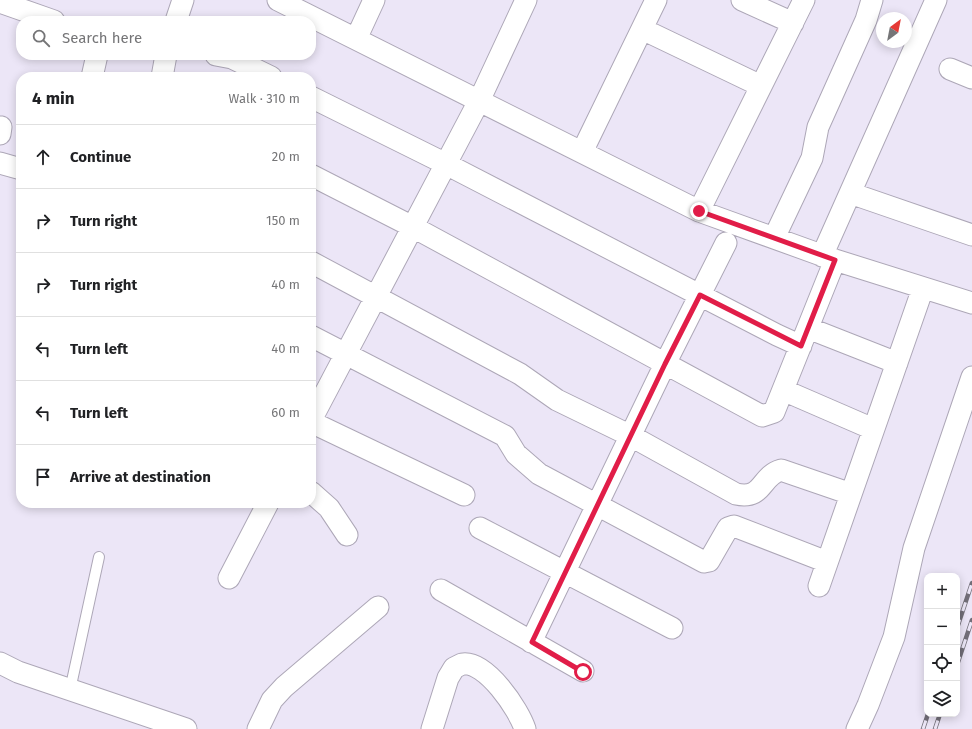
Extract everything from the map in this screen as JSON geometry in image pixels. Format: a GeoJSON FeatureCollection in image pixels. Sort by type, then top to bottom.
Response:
{"type":"FeatureCollection","features":[{"type":"Feature","properties":{"kind":"street"},"geometry":{"type":"LineString","coordinates":[[178,16],[183,0]]}},
{"type":"Feature","properties":{"kind":"street"},"geometry":{"type":"LineString","coordinates":[[278,0],[310,16]]}},
{"type":"Feature","properties":{"kind":"street"},"geometry":{"type":"LineString","coordinates":[[356,39],[374,0]]}},
{"type":"Feature","properties":{"kind":"street"},"geometry":{"type":"LineString","coordinates":[[316,411],[479,100],[526,0]]}},
{"type":"Feature","properties":{"kind":"street"},"geometry":{"type":"LineString","coordinates":[[582,152],[656,0]]}},
{"type":"Feature","properties":{"kind":"street"},"geometry":{"type":"LineString","coordinates":[[742,0],[793,23]]}},
{"type":"Feature","properties":{"kind":"street"},"geometry":{"type":"LineString","coordinates":[[699,211],[804,0]]}},
{"type":"Feature","properties":{"kind":"street"},"geometry":{"type":"LineString","coordinates":[[774,238],[812,158],[818,126],[866,20],[872,0]]}},
{"type":"Feature","properties":{"kind":"street"},"geometry":{"type":"LineString","coordinates":[[316,178],[413,227],[762,416],[774,412],[804,337],[850,193],[936,0]]}},
{"type":"Feature","properties":{"kind":"street"},"geometry":{"type":"LineString","coordinates":[[0,2],[40,16]]}},
{"type":"Feature","properties":{"kind":"street"},"geometry":{"type":"LineString","coordinates":[[316,19],[699,211],[829,258],[972,303]]}},
{"type":"Feature","properties":{"kind":"street"},"geometry":{"type":"LineString","coordinates":[[642,29],[761,86]]}},
{"type":"Feature","properties":{"kind":"street"},"geometry":{"type":"LineString","coordinates":[[93,72],[96,60]]}},
{"type":"Feature","properties":{"kind":"street"},"geometry":{"type":"LineString","coordinates":[[163,72],[165,60]]}},
{"type":"Feature","properties":{"kind":"street"},"geometry":{"type":"LineString","coordinates":[[236,60],[261,72]]}},
{"type":"Feature","properties":{"kind":"street"},"geometry":{"type":"LineString","coordinates":[[950,69],[972,78]]}},
{"type":"Feature","properties":{"kind":"street"},"geometry":{"type":"LineString","coordinates":[[316,99],[446,164],[700,295],[804,337],[897,363]]}},
{"type":"Feature","properties":{"kind":"street"},"geometry":{"type":"LineString","coordinates":[[0,163],[16,168]]}},
{"type":"Feature","properties":{"kind":"street"},"geometry":{"type":"LineString","coordinates":[[850,193],[972,235]]}},
{"type":"Feature","properties":{"kind":"street"},"geometry":{"type":"LineString","coordinates":[[532,642],[665,364],[726,243]]}},
{"type":"Feature","properties":{"kind":"street"},"geometry":{"type":"LineString","coordinates":[[316,265],[520,374],[557,400],[630,436],[736,494],[747,496],[757,492],[769,477],[781,470],[851,494]]}},
{"type":"Feature","properties":{"kind":"street"},"geometry":{"type":"LineString","coordinates":[[819,586],[923,288]]}},
{"type":"Feature","properties":{"kind":"street"},"geometry":{"type":"LineString","coordinates":[[316,339],[505,436],[516,454],[539,474],[704,562],[709,561],[728,528],[734,526],[827,562]]}},
{"type":"Feature","properties":{"kind":"street"},"geometry":{"type":"LineString","coordinates":[[857,729],[868,706],[894,638],[914,548],[972,377]]}},
{"type":"Feature","properties":{"kind":"street"},"geometry":{"type":"LineString","coordinates":[[783,390],[873,429]]}},
{"type":"Feature","properties":{"kind":"street"},"geometry":{"type":"LineString","coordinates":[[316,423],[464,494]]}},
{"type":"Feature","properties":{"kind":"street"},"geometry":{"type":"LineString","coordinates":[[316,496],[329,508],[347,535]]}},
{"type":"Feature","properties":{"kind":"street"},"geometry":{"type":"LineString","coordinates":[[229,578],[265,508]]}},
{"type":"Feature","properties":{"kind":"street"},"geometry":{"type":"LineString","coordinates":[[480,528],[564,574],[672,628]]}},
{"type":"Feature","properties":{"kind":"street"},"geometry":{"type":"LineString","coordinates":[[441,590],[583,672]]}},
{"type":"Feature","properties":{"kind":"street"},"geometry":{"type":"LineString","coordinates":[[258,729],[272,700],[284,687],[378,607]]}},
{"type":"Feature","properties":{"kind":"street"},"geometry":{"type":"LineString","coordinates":[[432,729],[448,678],[454,668],[464,664],[476,667],[504,691],[522,720],[525,729]]}},
{"type":"Feature","properties":{"kind":"street"},"geometry":{"type":"LineString","coordinates":[[6,671],[70,690],[186,729]]}},
{"type":"Feature","properties":{"kind":"lane"},"geometry":{"type":"LineString","coordinates":[[70,690],[99,557]]}},
{"type":"Feature","properties":{"kind":"railway"},"geometry":{"type":"LineString","coordinates":[[960,619],[972,583]]}},
{"type":"Feature","properties":{"kind":"railway"},"geometry":{"type":"LineString","coordinates":[[960,656],[972,620]]}},
{"type":"Feature","properties":{"kind":"railway"},"geometry":{"type":"LineString","coordinates":[[923,729],[927,717]]}},
{"type":"Feature","properties":{"kind":"railway"},"geometry":{"type":"LineString","coordinates":[[935,729],[939,717]]}},
{"type":"Feature","properties":{"kind":"route"},"geometry":{"type":"LineString","coordinates":[[583,672],[532,642],[665,364],[700,295],[801,346],[835,260],[699,211]]}}]}
